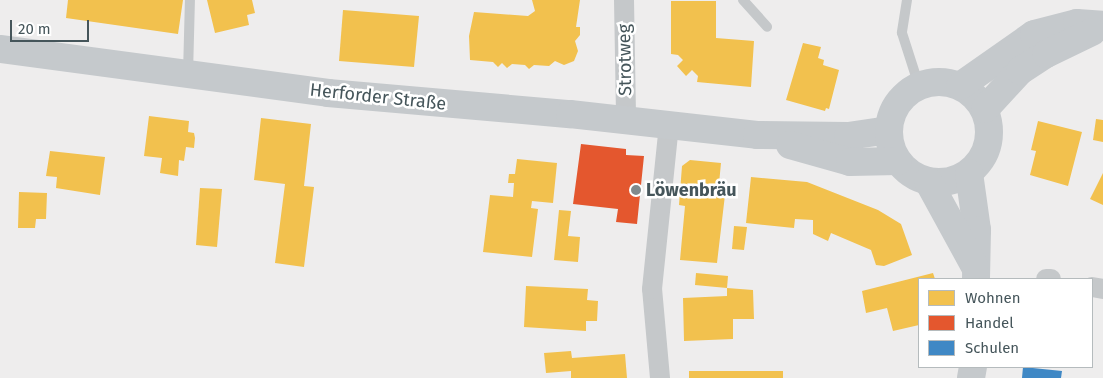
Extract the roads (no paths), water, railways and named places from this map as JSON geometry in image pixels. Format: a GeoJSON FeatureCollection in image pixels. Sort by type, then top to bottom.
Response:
{"type":"FeatureCollection","features":[{"type":"Feature","properties":{"kind":"main road"},"geometry":{"type":"LineString","coordinates":[[960,86],[1034,34],[1077,23],[1103,26]]}},
{"type":"Feature","properties":{"kind":"main road"},"geometry":{"type":"LineString","coordinates":[[985,109],[1020,71],[1046,54],[1103,26]]}},
{"type":"Feature","properties":{"kind":"main road","name":"Herforder Straße"},"geometry":{"type":"LineString","coordinates":[[0,49],[338,94],[669,124],[757,135],[848,136],[889,130]]}},
{"type":"Feature","properties":{"kind":"main road"},"geometry":{"type":"LineString","coordinates":[[940,81],[960,86],[975,95],[985,109],[990,132],[985,155],[969,173],[950,182],[928,181],[911,174],[898,161],[891,146],[889,130],[893,112],[904,96],[920,86],[940,81]]}},
{"type":"Feature","properties":{"kind":"main road","name":"Herforder Straße"},"geometry":{"type":"LineString","coordinates":[[757,135],[850,162],[898,161]]}},
{"type":"Feature","properties":{"kind":"main road"},"geometry":{"type":"LineString","coordinates":[[969,173],[976,230],[975,272]]}},
{"type":"Feature","properties":{"kind":"main road"},"geometry":{"type":"LineString","coordinates":[[928,181],[975,272]]}},
{"type":"Feature","properties":{"kind":"street","name":"Strotweg"},"geometry":{"type":"LineString","coordinates":[[624,0],[626,120]]}},
{"type":"Feature","properties":{"kind":"street"},"geometry":{"type":"LineString","coordinates":[[660,378],[652,289],[669,124]]}},
{"type":"Feature","properties":{"kind":"lane"},"geometry":{"type":"LineString","coordinates":[[187,75],[190,0]]}},
{"type":"Feature","properties":{"kind":"lane"},"geometry":{"type":"LineString","coordinates":[[744,0],[767,27]]}},
{"type":"Feature","properties":{"kind":"lane"},"geometry":{"type":"LineString","coordinates":[[907,0],[902,32],[920,86]]}},
{"type":"Feature","properties":{"kind":"place","name":"Löwenbräu"},"geometry":{"type":"Point","coordinates":[636,190]}}]}
